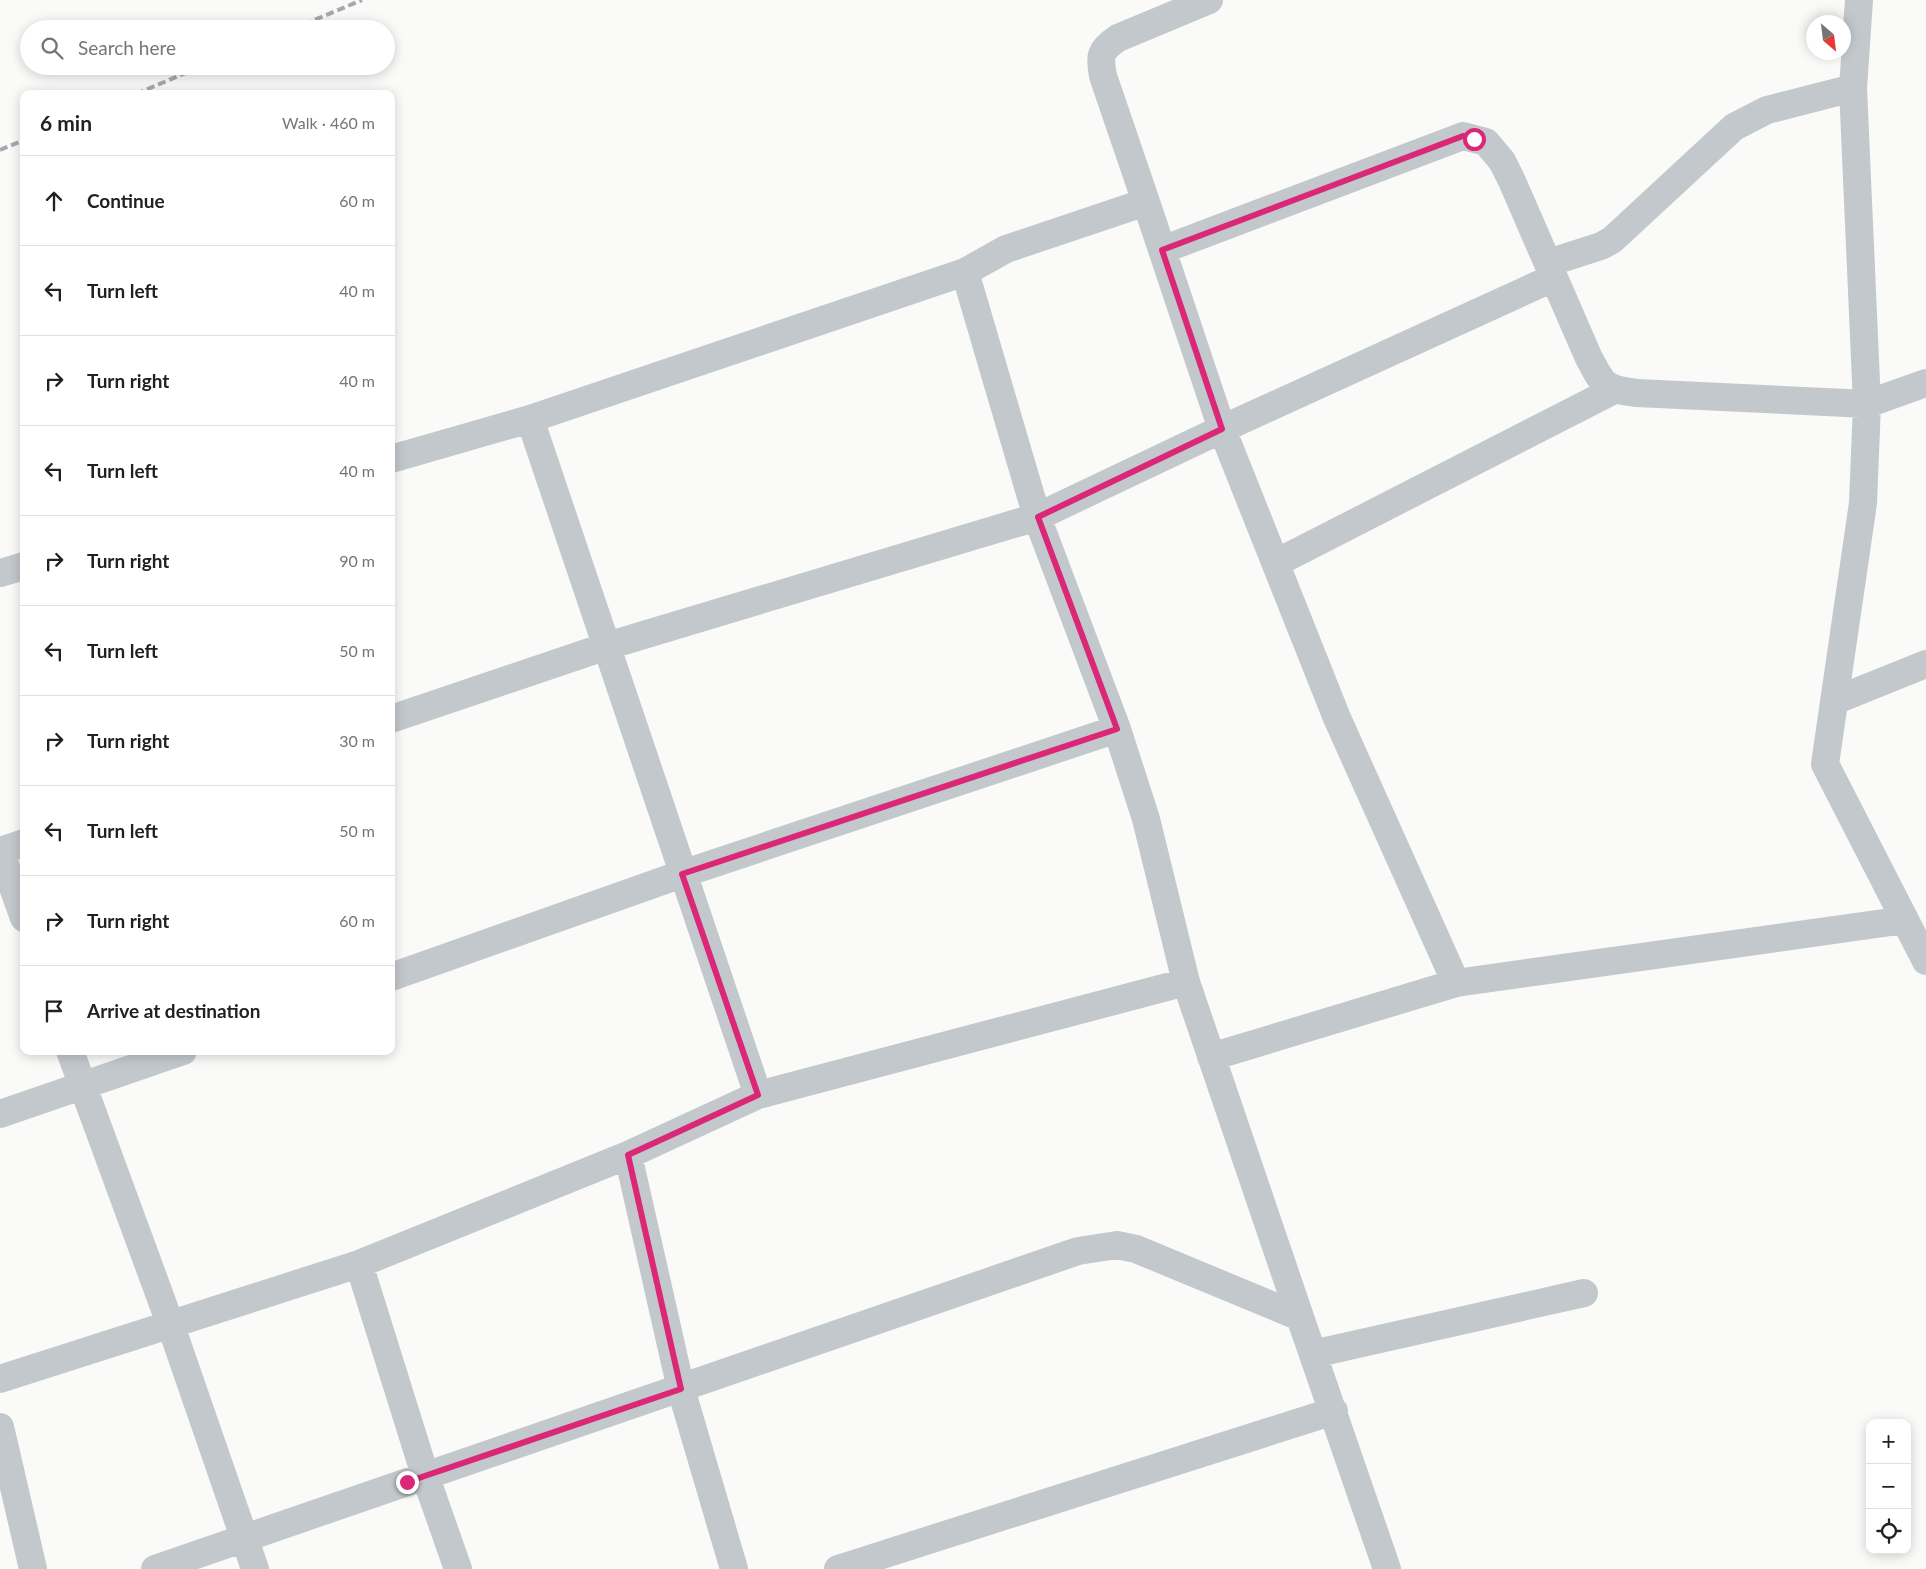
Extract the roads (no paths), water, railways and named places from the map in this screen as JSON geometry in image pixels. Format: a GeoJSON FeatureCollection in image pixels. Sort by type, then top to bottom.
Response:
{"type":"FeatureCollection","features":[{"type":"Feature","properties":{"kind":"street"},"geometry":{"type":"LineString","coordinates":[[1209,0],[1118,38],[1105,47],[1100,60],[1103,76],[1222,429],[1338,718],[1456,983]]}},
{"type":"Feature","properties":{"kind":"street"},"geometry":{"type":"LineString","coordinates":[[1860,0],[1853,88],[1867,404],[1863,503],[1825,764],[1926,961]]}},
{"type":"Feature","properties":{"kind":"street"},"geometry":{"type":"LineString","coordinates":[[395,718],[607,646],[1038,517],[1601,246],[1612,240],[1734,126],[1767,110],[1853,88]]}},
{"type":"Feature","properties":{"kind":"street"},"geometry":{"type":"LineString","coordinates":[[1162,250],[1463,136],[1486,142],[1502,161],[1588,356],[1600,379],[1614,390],[1638,393],[1867,404],[1926,384]]}},
{"type":"Feature","properties":{"kind":"street"},"geometry":{"type":"LineString","coordinates":[[395,459],[530,419],[965,272],[1006,249],[1146,202]]}},
{"type":"Feature","properties":{"kind":"street"},"geometry":{"type":"LineString","coordinates":[[965,272],[1038,517],[1117,729],[1146,819],[1186,982],[1300,1318],[1388,1569]]}},
{"type":"Feature","properties":{"kind":"street"},"geometry":{"type":"LineString","coordinates":[[1276,564],[1614,390]]}},
{"type":"Feature","properties":{"kind":"street"},"geometry":{"type":"LineString","coordinates":[[530,419],[758,1095]]}},
{"type":"Feature","properties":{"kind":"street"},"geometry":{"type":"LineString","coordinates":[[0,573],[20,567]]}},
{"type":"Feature","properties":{"kind":"street"},"geometry":{"type":"LineString","coordinates":[[1834,700],[1926,664]]}},
{"type":"Feature","properties":{"kind":"street"},"geometry":{"type":"LineString","coordinates":[[395,976],[682,874],[1117,729]]}},
{"type":"Feature","properties":{"kind":"street"},"geometry":{"type":"LineString","coordinates":[[20,844],[0,851],[20,907]]}},
{"type":"Feature","properties":{"kind":"street"},"geometry":{"type":"LineString","coordinates":[[1211,1057],[1456,983],[1905,920]]}},
{"type":"Feature","properties":{"kind":"street"},"geometry":{"type":"LineString","coordinates":[[0,1379],[359,1264],[628,1155],[758,1095],[1186,982]]}},
{"type":"Feature","properties":{"kind":"street"},"geometry":{"type":"LineString","coordinates":[[71,1055],[170,1326],[255,1569]]}},
{"type":"Feature","properties":{"kind":"street"},"geometry":{"type":"LineString","coordinates":[[0,1114],[172,1055]]}},
{"type":"Feature","properties":{"kind":"street"},"geometry":{"type":"LineString","coordinates":[[628,1155],[681,1389],[734,1569]]}},
{"type":"Feature","properties":{"kind":"street"},"geometry":{"type":"LineString","coordinates":[[155,1569],[1069,1254],[1100,1247],[1118,1245],[1136,1249],[1300,1318]]}},
{"type":"Feature","properties":{"kind":"street"},"geometry":{"type":"LineString","coordinates":[[359,1264],[425,1476],[458,1569]]}},
{"type":"Feature","properties":{"kind":"street"},"geometry":{"type":"LineString","coordinates":[[1313,1354],[1584,1293]]}},
{"type":"Feature","properties":{"kind":"street"},"geometry":{"type":"LineString","coordinates":[[838,1569],[1334,1411]]}},
{"type":"Feature","properties":{"kind":"street"},"geometry":{"type":"LineString","coordinates":[[0,1427],[33,1569]]}},
{"type":"Feature","properties":{"kind":"railway"},"geometry":{"type":"LineString","coordinates":[[314,20],[362,0]]}},
{"type":"Feature","properties":{"kind":"railway"},"geometry":{"type":"LineString","coordinates":[[145,90],[181,75]]}},
{"type":"Feature","properties":{"kind":"railway"},"geometry":{"type":"LineString","coordinates":[[0,150],[20,142]]}}]}
